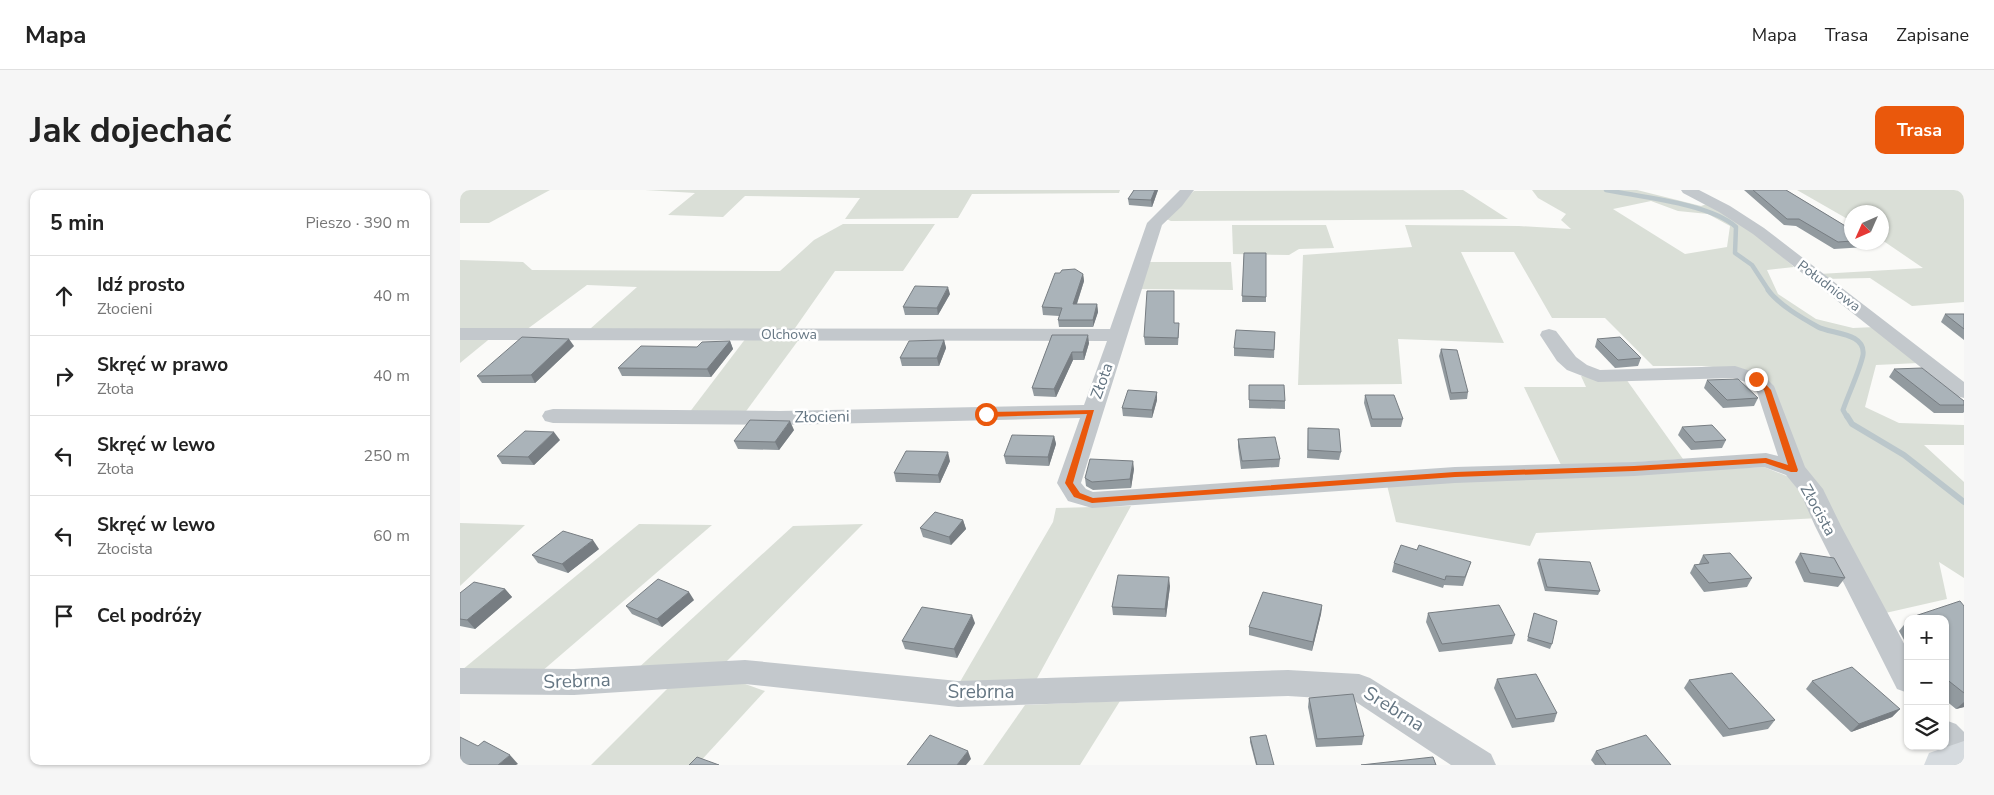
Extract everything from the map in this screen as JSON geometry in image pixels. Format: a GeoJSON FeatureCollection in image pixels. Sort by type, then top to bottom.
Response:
{"type":"FeatureCollection","features":[{"type":"Feature","properties":{"kind":"main road"},"geometry":{"type":"LineString","coordinates":[[1943,765],[1964,756]]}},
{"type":"Feature","properties":{"kind":"street","name":"Złota"},"geometry":{"type":"LineString","coordinates":[[1187,190],[1177,203],[1155,223],[1091,411],[1069,483],[1077,495],[1092,500],[1455,475],[1634,469],[1766,460],[1794,470]]}},
{"type":"Feature","properties":{"kind":"street","name":"Południowa"},"geometry":{"type":"LineString","coordinates":[[1688,190],[1723,206],[1759,229],[1780,249],[1964,392]]}},
{"type":"Feature","properties":{"kind":"street","name":"Olchowa"},"geometry":{"type":"LineString","coordinates":[[460,334],[1118,335]]}},
{"type":"Feature","properties":{"kind":"street","name":"Złocista"},"geometry":{"type":"LineString","coordinates":[[1548,335],[1564,357],[1577,369],[1598,376],[1735,372],[1756,379],[1767,390],[1794,470],[1811,488],[1828,526],[1904,672]]}},
{"type":"Feature","properties":{"kind":"street","name":"Złocieni"},"geometry":{"type":"LineString","coordinates":[[553,416],[780,418],[1091,411]]}},
{"type":"Feature","properties":{"kind":"street","name":"Srebrna"},"geometry":{"type":"LineString","coordinates":[[460,681],[574,682],[745,672],[958,694],[1288,682],[1360,686],[1479,765]]}},
{"type":"Feature","properties":{"kind":"street"},"geometry":{"type":"LineString","coordinates":[[1949,739],[1964,756]]}},
{"type":"Feature","properties":{"kind":"shaded area"},"geometry":{"type":"Polygon","coordinates":[[[460,190],[550,190],[489,223],[460,223],[460,190]]]}},
{"type":"Feature","properties":{"kind":"shaded area"},"geometry":{"type":"Polygon","coordinates":[[[645,190],[1120,190],[1119,193],[972,194],[958,218],[845,219],[860,198],[745,196],[723,217],[668,215],[695,193],[645,190]]]}},
{"type":"Feature","properties":{"kind":"shaded area"},"geometry":{"type":"Polygon","coordinates":[[[1463,190],[1508,219],[1171,221],[1164,218],[1194,191],[1463,190]]]}},
{"type":"Feature","properties":{"kind":"shaded area"},"geometry":{"type":"Polygon","coordinates":[[[1532,190],[1637,190],[1701,206],[1710,203],[1751,229],[1794,267],[1767,270],[1778,294],[1816,319],[1853,328],[1875,327],[1919,363],[1876,365],[1865,407],[1899,423],[1964,425],[1964,445],[1924,445],[1964,482],[1964,578],[1939,562],[1947,599],[1881,614],[1801,469],[1773,387],[1735,369],[1702,366],[1653,366],[1605,318],[1552,318],[1514,252],[1461,252],[1504,343],[1398,339],[1402,384],[1298,385],[1303,255],[1412,247],[1405,225],[1519,226],[1571,229],[1561,220],[1566,214],[1538,198],[1532,190]],[[1651,201],[1613,209],[1685,254],[1727,247],[1730,226],[1708,214],[1678,211],[1651,201]]]}},
{"type":"Feature","properties":{"kind":"shaded area"},"geometry":{"type":"Polygon","coordinates":[[[1797,190],[1964,190],[1964,302],[1912,306],[1870,278],[1824,279],[1819,274],[1923,268],[1889,245],[1889,205],[1844,205],[1844,217],[1797,190]]]}},
{"type":"Feature","properties":{"kind":"shaded area"},"geometry":{"type":"Polygon","coordinates":[[[843,224],[935,224],[903,271],[835,271],[793,331],[590,329],[637,287],[587,285],[526,330],[460,331],[460,260],[523,262],[532,270],[780,271],[814,240],[843,224]]]}},
{"type":"Feature","properties":{"kind":"shaded area"},"geometry":{"type":"Polygon","coordinates":[[[1232,225],[1326,225],[1334,248],[1299,249],[1289,255],[1233,254],[1232,225]]]}},
{"type":"Feature","properties":{"kind":"shaded area"},"geometry":{"type":"Polygon","coordinates":[[[1150,262],[1231,262],[1233,290],[1139,289],[1150,262]]]}},
{"type":"Feature","properties":{"kind":"shaded area"},"geometry":{"type":"Polygon","coordinates":[[[493,336],[460,363],[460,338],[493,336]]]}},
{"type":"Feature","properties":{"kind":"shaded area"},"geometry":{"type":"Polygon","coordinates":[[[746,338],[800,338],[744,414],[689,413],[746,338]]]}},
{"type":"Feature","properties":{"kind":"shaded area"},"geometry":{"type":"Polygon","coordinates":[[[1581,376],[1626,379],[1683,459],[1562,467],[1524,387],[1586,387],[1581,376]]]}},
{"type":"Feature","properties":{"kind":"shaded area"},"geometry":{"type":"Polygon","coordinates":[[[1764,467],[1789,477],[1819,518],[1536,533],[1530,546],[1396,522],[1387,485],[1764,467]]]}},
{"type":"Feature","properties":{"kind":"shaded area"},"geometry":{"type":"Polygon","coordinates":[[[1131,506],[1035,682],[957,687],[1053,522],[1056,508],[1131,506]]]}},
{"type":"Feature","properties":{"kind":"shaded area"},"geometry":{"type":"Polygon","coordinates":[[[460,523],[525,525],[460,586],[460,523]]]}},
{"type":"Feature","properties":{"kind":"shaded area"},"geometry":{"type":"Polygon","coordinates":[[[639,524],[712,525],[541,672],[462,670],[639,524]]]}},
{"type":"Feature","properties":{"kind":"shaded area"},"geometry":{"type":"Polygon","coordinates":[[[863,524],[723,665],[635,671],[793,526],[863,524]]]}},
{"type":"Feature","properties":{"kind":"shaded area"},"geometry":{"type":"Polygon","coordinates":[[[734,680],[765,691],[697,765],[591,765],[669,687],[734,680]]]}},
{"type":"Feature","properties":{"kind":"shaded area"},"geometry":{"type":"Polygon","coordinates":[[[1120,701],[1080,765],[983,765],[1025,705],[1120,701]]]}},
{"type":"Feature","properties":{"kind":"building"},"geometry":{"type":"Polygon","coordinates":[[[1134,190],[1155,190],[1151,200],[1128,199],[1134,190]]]}},
{"type":"Feature","properties":{"kind":"building"},"geometry":{"type":"Polygon","coordinates":[[[1753,190],[1786,190],[1844,225],[1844,242],[1838,242],[1799,219],[1787,219],[1753,190]]]}},
{"type":"Feature","properties":{"kind":"building"},"geometry":{"type":"Polygon","coordinates":[[[1244,253],[1266,253],[1266,297],[1242,296],[1244,253]]]}},
{"type":"Feature","properties":{"kind":"building"},"geometry":{"type":"Polygon","coordinates":[[[1075,269],[1083,274],[1073,304],[1097,304],[1093,320],[1058,320],[1062,308],[1042,307],[1055,273],[1060,273],[1062,270],[1075,269]]]}},
{"type":"Feature","properties":{"kind":"building"},"geometry":{"type":"Polygon","coordinates":[[[915,286],[948,287],[937,308],[903,307],[915,286]]]}},
{"type":"Feature","properties":{"kind":"building"},"geometry":{"type":"Polygon","coordinates":[[[1147,291],[1174,291],[1174,323],[1179,323],[1178,338],[1144,337],[1147,291]]]}},
{"type":"Feature","properties":{"kind":"building"},"geometry":{"type":"Polygon","coordinates":[[[1945,314],[1964,314],[1964,329],[1945,314]]]}},
{"type":"Feature","properties":{"kind":"building"},"geometry":{"type":"Polygon","coordinates":[[[1236,330],[1275,332],[1274,350],[1234,348],[1236,330]]]}},
{"type":"Feature","properties":{"kind":"building"},"geometry":{"type":"Polygon","coordinates":[[[1052,335],[1088,335],[1083,352],[1072,352],[1054,389],[1032,388],[1052,335]]]}},
{"type":"Feature","properties":{"kind":"building"},"geometry":{"type":"Polygon","coordinates":[[[522,337],[569,339],[531,375],[477,376],[522,337]]]}},
{"type":"Feature","properties":{"kind":"building"},"geometry":{"type":"Polygon","coordinates":[[[1620,337],[1641,358],[1618,360],[1597,339],[1620,337]]]}},
{"type":"Feature","properties":{"kind":"building"},"geometry":{"type":"Polygon","coordinates":[[[944,340],[937,358],[900,358],[909,341],[944,340]]]}},
{"type":"Feature","properties":{"kind":"building"},"geometry":{"type":"Polygon","coordinates":[[[730,341],[707,369],[618,368],[641,346],[697,347],[702,342],[730,341]]]}},
{"type":"Feature","properties":{"kind":"building"},"geometry":{"type":"Polygon","coordinates":[[[1441,349],[1457,350],[1468,392],[1451,393],[1441,349]]]}},
{"type":"Feature","properties":{"kind":"building"},"geometry":{"type":"Polygon","coordinates":[[[1922,368],[1964,401],[1964,405],[1940,405],[1894,369],[1922,368]]]}},
{"type":"Feature","properties":{"kind":"building"},"geometry":{"type":"Polygon","coordinates":[[[1738,379],[1758,398],[1727,400],[1707,380],[1738,379]]]}},
{"type":"Feature","properties":{"kind":"building"},"geometry":{"type":"Polygon","coordinates":[[[1249,385],[1284,385],[1285,401],[1249,400],[1249,385]]]}},
{"type":"Feature","properties":{"kind":"building"},"geometry":{"type":"Polygon","coordinates":[[[1128,390],[1157,392],[1152,410],[1122,408],[1128,390]]]}},
{"type":"Feature","properties":{"kind":"building"},"geometry":{"type":"Polygon","coordinates":[[[1365,395],[1394,395],[1403,419],[1372,419],[1365,395]]]}},
{"type":"Feature","properties":{"kind":"building"},"geometry":{"type":"Polygon","coordinates":[[[750,420],[790,421],[775,442],[734,441],[750,420]]]}},
{"type":"Feature","properties":{"kind":"building"},"geometry":{"type":"Polygon","coordinates":[[[1712,425],[1726,440],[1695,442],[1682,427],[1712,425]]]}},
{"type":"Feature","properties":{"kind":"building"},"geometry":{"type":"Polygon","coordinates":[[[1308,428],[1339,429],[1341,452],[1308,450],[1308,428]]]}},
{"type":"Feature","properties":{"kind":"building"},"geometry":{"type":"Polygon","coordinates":[[[525,431],[554,432],[528,457],[497,456],[525,431]]]}},
{"type":"Feature","properties":{"kind":"building"},"geometry":{"type":"Polygon","coordinates":[[[1012,435],[1054,436],[1048,457],[1004,456],[1012,435]]]}},
{"type":"Feature","properties":{"kind":"building"},"geometry":{"type":"Polygon","coordinates":[[[1275,437],[1280,459],[1242,461],[1238,439],[1275,437]]]}},
{"type":"Feature","properties":{"kind":"building"},"geometry":{"type":"Polygon","coordinates":[[[906,451],[948,452],[938,475],[894,473],[906,451]]]}},
{"type":"Feature","properties":{"kind":"building"},"geometry":{"type":"Polygon","coordinates":[[[1090,459],[1133,461],[1130,479],[1092,482],[1085,478],[1090,459]]]}},
{"type":"Feature","properties":{"kind":"building"},"geometry":{"type":"Polygon","coordinates":[[[935,512],[963,520],[949,537],[920,528],[935,512]]]}},
{"type":"Feature","properties":{"kind":"building"},"geometry":{"type":"Polygon","coordinates":[[[563,531],[593,540],[562,564],[532,555],[563,531]]]}},
{"type":"Feature","properties":{"kind":"building"},"geometry":{"type":"Polygon","coordinates":[[[1401,545],[1417,550],[1419,545],[1471,562],[1465,577],[1446,576],[1445,580],[1394,563],[1401,545]]]}},
{"type":"Feature","properties":{"kind":"building"},"geometry":{"type":"Polygon","coordinates":[[[1730,553],[1752,578],[1709,583],[1694,565],[1709,563],[1703,555],[1730,553]]]}},
{"type":"Feature","properties":{"kind":"building"},"geometry":{"type":"Polygon","coordinates":[[[1800,553],[1834,558],[1845,578],[1810,573],[1800,553]]]}},
{"type":"Feature","properties":{"kind":"building"},"geometry":{"type":"Polygon","coordinates":[[[1539,559],[1590,562],[1600,591],[1547,587],[1539,559]]]}},
{"type":"Feature","properties":{"kind":"building"},"geometry":{"type":"Polygon","coordinates":[[[1118,575],[1169,577],[1165,609],[1112,607],[1118,575]]]}},
{"type":"Feature","properties":{"kind":"building"},"geometry":{"type":"Polygon","coordinates":[[[658,579],[689,592],[657,619],[626,606],[658,579]]]}},
{"type":"Feature","properties":{"kind":"building"},"geometry":{"type":"Polygon","coordinates":[[[474,582],[505,589],[467,620],[460,619],[460,593],[474,582]]]}},
{"type":"Feature","properties":{"kind":"building"},"geometry":{"type":"Polygon","coordinates":[[[1263,592],[1322,605],[1313,642],[1249,627],[1263,592]]]}},
{"type":"Feature","properties":{"kind":"building"},"geometry":{"type":"Polygon","coordinates":[[[1960,601],[1964,606],[1964,693],[1949,681],[1949,615],[1918,615],[1960,601]]]}},
{"type":"Feature","properties":{"kind":"building"},"geometry":{"type":"Polygon","coordinates":[[[1499,605],[1515,635],[1442,644],[1428,613],[1499,605]]]}},
{"type":"Feature","properties":{"kind":"building"},"geometry":{"type":"Polygon","coordinates":[[[922,607],[972,615],[954,649],[902,641],[922,607]]]}},
{"type":"Feature","properties":{"kind":"building"},"geometry":{"type":"Polygon","coordinates":[[[1534,613],[1557,621],[1552,644],[1528,637],[1534,613]]]}},
{"type":"Feature","properties":{"kind":"building"},"geometry":{"type":"Polygon","coordinates":[[[1852,667],[1900,709],[1859,724],[1812,681],[1852,667]]]}},
{"type":"Feature","properties":{"kind":"building"},"geometry":{"type":"Polygon","coordinates":[[[1732,673],[1775,720],[1729,729],[1689,680],[1732,673]]]}},
{"type":"Feature","properties":{"kind":"building"},"geometry":{"type":"Polygon","coordinates":[[[1536,674],[1557,713],[1516,719],[1497,679],[1536,674]]]}},
{"type":"Feature","properties":{"kind":"building"},"geometry":{"type":"Polygon","coordinates":[[[1353,694],[1364,736],[1317,739],[1309,698],[1353,694]]]}},
{"type":"Feature","properties":{"kind":"building"},"geometry":{"type":"Polygon","coordinates":[[[930,735],[968,751],[957,765],[907,765],[930,735]]]}},
{"type":"Feature","properties":{"kind":"building"},"geometry":{"type":"Polygon","coordinates":[[[1266,735],[1274,765],[1257,765],[1250,737],[1266,735]]]}},
{"type":"Feature","properties":{"kind":"building"},"geometry":{"type":"Polygon","coordinates":[[[1646,735],[1671,765],[1606,765],[1596,751],[1646,735]]]}},
{"type":"Feature","properties":{"kind":"building"},"geometry":{"type":"Polygon","coordinates":[[[460,737],[478,746],[484,741],[510,755],[498,765],[460,765],[460,737]]]}},
{"type":"Feature","properties":{"kind":"building"},"geometry":{"type":"Polygon","coordinates":[[[697,757],[719,765],[689,765],[697,757]]]}},
{"type":"Feature","properties":{"kind":"building"},"geometry":{"type":"Polygon","coordinates":[[[1433,757],[1436,765],[1361,765],[1433,757]]]}},
{"type":"Feature","properties":{"kind":"waterway"},"geometry":{"type":"LineString","coordinates":[[1606,190],[1675,202],[1710,212],[1725,219],[1736,227],[1735,253],[1752,265],[1769,291]]}},
{"type":"Feature","properties":{"kind":"waterway"},"geometry":{"type":"LineString","coordinates":[[1768,290],[1784,306],[1818,327],[1846,335],[1859,342],[1863,355],[1843,410],[1847,417]]}},
{"type":"Feature","properties":{"kind":"waterway"},"geometry":{"type":"LineString","coordinates":[[1847,416],[1852,424],[1904,455],[1964,502]]}},
{"type":"Feature","properties":{"kind":"route"},"geometry":{"type":"LineString","coordinates":[[986,414],[1091,411],[1069,483],[1077,495],[1092,500],[1455,475],[1634,469],[1766,460],[1794,470],[1767,390],[1756,379]]}}]}
